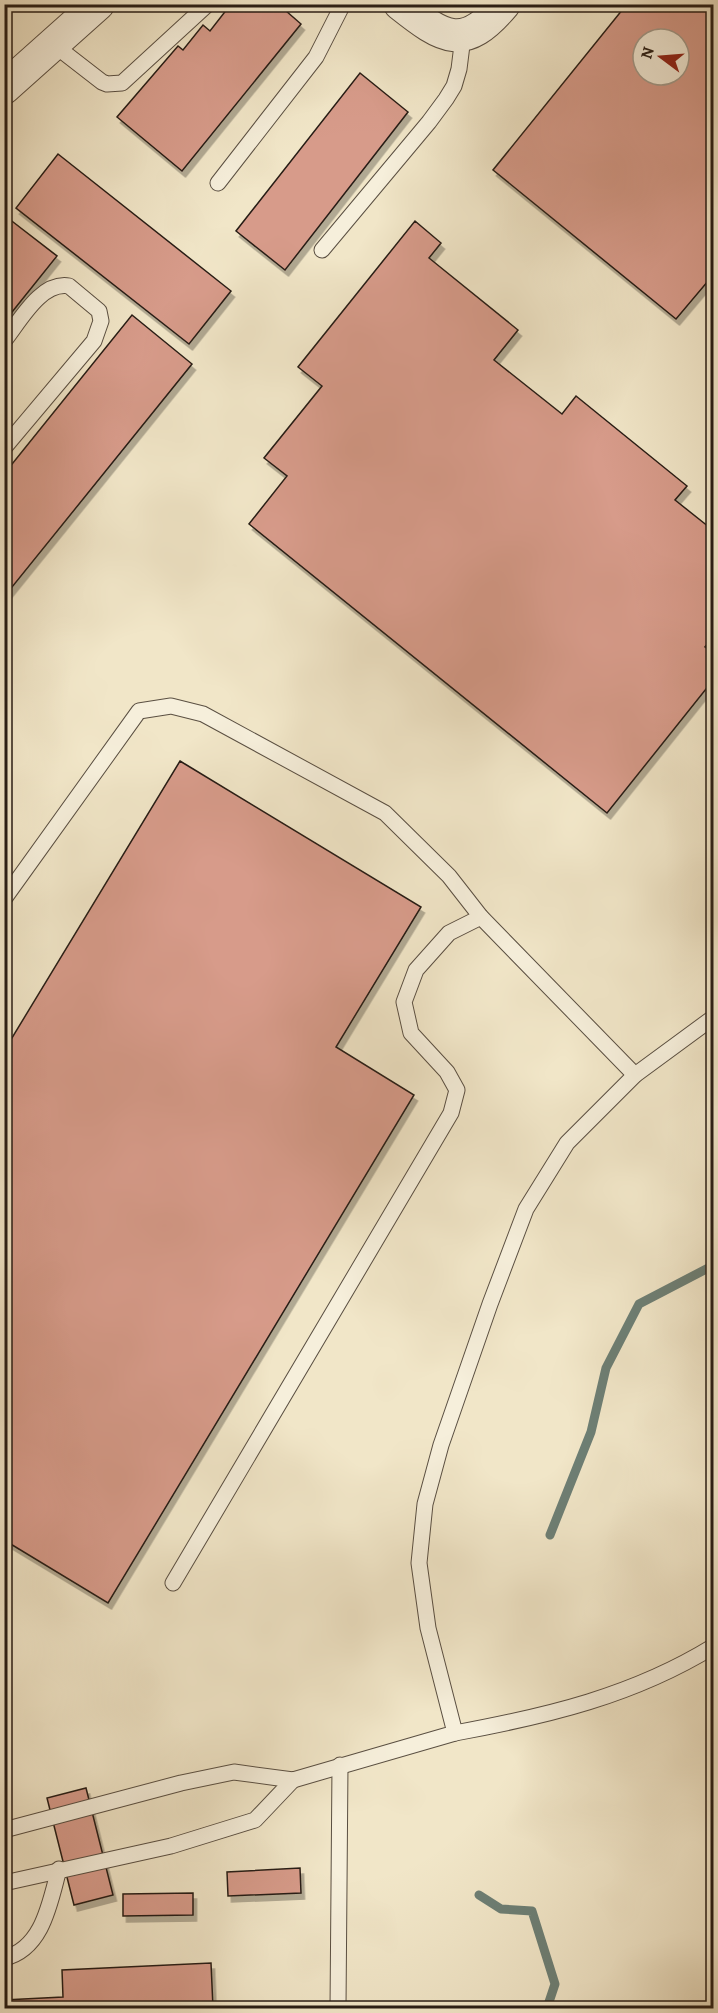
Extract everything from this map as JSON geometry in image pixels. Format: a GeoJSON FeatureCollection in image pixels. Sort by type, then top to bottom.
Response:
{"type":"FeatureCollection","features":[{"type":"Feature","properties":{"kind":"street"},"geometry":{"type":"LineString","coordinates":[[4,88],[98,4]]}},
{"type":"Feature","properties":{"kind":"street"},"geometry":{"type":"LineString","coordinates":[[400,4],[423,23],[451,36],[463,37],[479,30],[504,4]]}},
{"type":"Feature","properties":{"kind":"lane"},"geometry":{"type":"LineString","coordinates":[[54,44],[102,82],[122,83],[208,4]]}},
{"type":"Feature","properties":{"kind":"lane"},"geometry":{"type":"LineString","coordinates":[[218,183],[316,57],[343,4]]}},
{"type":"Feature","properties":{"kind":"lane"},"geometry":{"type":"LineString","coordinates":[[322,250],[446,99],[454,86],[459,69],[463,37]]}},
{"type":"Feature","properties":{"kind":"lane"},"geometry":{"type":"LineString","coordinates":[[4,341],[44,292],[53,286],[69,286],[99,311],[101,321],[94,341],[4,448]]}},
{"type":"Feature","properties":{"kind":"lane"},"geometry":{"type":"LineString","coordinates":[[4,899],[139,711],[171,706],[202,714],[385,813],[449,876],[481,917],[635,1075]]}},
{"type":"Feature","properties":{"kind":"lane"},"geometry":{"type":"LineString","coordinates":[[173,1583],[451,1113],[457,1090],[447,1072],[411,1033],[404,1002],[416,970],[449,933],[481,917]]}},
{"type":"Feature","properties":{"kind":"lane"},"geometry":{"type":"LineString","coordinates":[[455,1732],[428,1628],[419,1563],[425,1504],[449,1424],[526,1209],[567,1143],[635,1075],[714,1017]]}},
{"type":"Feature","properties":{"kind":"lane"},"geometry":{"type":"LineString","coordinates":[[4,1830],[181,1783],[234,1772],[293,1780],[455,1732],[524,1720],[614,1696],[714,1646]]}},
{"type":"Feature","properties":{"kind":"lane"},"geometry":{"type":"LineString","coordinates":[[338,2008],[340,1765]]}},
{"type":"Feature","properties":{"kind":"lane"},"geometry":{"type":"LineString","coordinates":[[4,1883],[171,1846],[255,1820],[293,1780]]}},
{"type":"Feature","properties":{"kind":"lane"},"geometry":{"type":"LineString","coordinates":[[4,1958],[14,1956],[37,1936],[48,1910],[59,1869]]}},
{"type":"Feature","properties":{"kind":"building"},"geometry":{"type":"Polygon","coordinates":[[[231,4],[278,4],[301,24],[182,171],[117,117],[178,46],[183,50],[203,25],[210,31],[231,4]]]}},
{"type":"Feature","properties":{"kind":"building"},"geometry":{"type":"Polygon","coordinates":[[[627,4],[714,4],[714,274],[676,319],[493,170],[627,4]]]}},
{"type":"Feature","properties":{"kind":"building"},"geometry":{"type":"Polygon","coordinates":[[[360,73],[408,112],[285,270],[236,231],[360,73]]]}},
{"type":"Feature","properties":{"kind":"building"},"geometry":{"type":"Polygon","coordinates":[[[58,154],[231,291],[189,344],[16,208],[58,154]]]}},
{"type":"Feature","properties":{"kind":"building"},"geometry":{"type":"Polygon","coordinates":[[[4,215],[57,256],[4,322],[4,215]]]}},
{"type":"Feature","properties":{"kind":"building"},"geometry":{"type":"Polygon","coordinates":[[[415,221],[441,243],[429,258],[518,330],[494,360],[562,414],[576,396],[687,486],[675,500],[714,531],[714,636],[705,647],[714,654],[714,679],[607,813],[249,524],[287,476],[264,458],[322,386],[298,367],[415,221]]]}},
{"type":"Feature","properties":{"kind":"building"},"geometry":{"type":"Polygon","coordinates":[[[132,315],[192,364],[4,597],[4,474],[132,315]]]}},
{"type":"Feature","properties":{"kind":"building"},"geometry":{"type":"Polygon","coordinates":[[[180,761],[421,907],[336,1047],[414,1095],[108,1603],[4,1540],[4,1051],[180,761]]]}},
{"type":"Feature","properties":{"kind":"building"},"geometry":{"type":"Polygon","coordinates":[[[86,1788],[113,1895],[74,1905],[47,1798],[86,1788]]]}},
{"type":"Feature","properties":{"kind":"building"},"geometry":{"type":"Polygon","coordinates":[[[300,1868],[301,1893],[228,1896],[227,1872],[300,1868]]]}},
{"type":"Feature","properties":{"kind":"building"},"geometry":{"type":"Polygon","coordinates":[[[193,1893],[193,1915],[123,1916],[123,1894],[193,1893]]]}},
{"type":"Feature","properties":{"kind":"building"},"geometry":{"type":"Polygon","coordinates":[[[211,1963],[213,2008],[4,2008],[4,2000],[63,1997],[62,1970],[211,1963]]]}},
{"type":"Feature","properties":{"kind":"waterway"},"geometry":{"type":"LineString","coordinates":[[550,1535],[591,1432],[606,1368],[639,1304],[714,1265]]}},
{"type":"Feature","properties":{"kind":"waterway"},"geometry":{"type":"LineString","coordinates":[[479,1895],[501,1909],[532,1911],[555,1984],[547,2008]]}}]}
